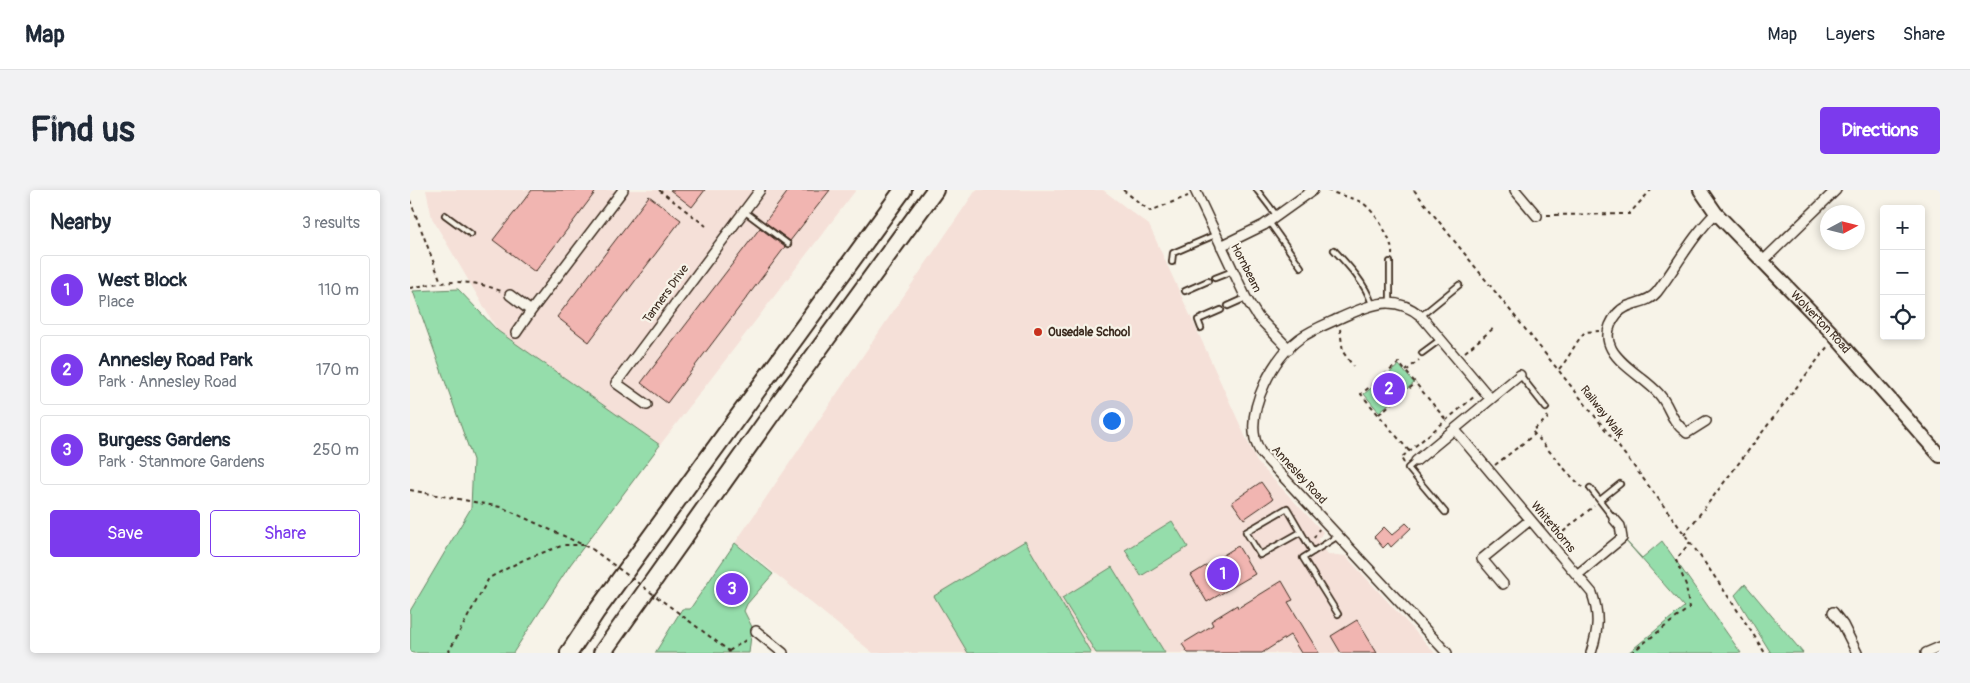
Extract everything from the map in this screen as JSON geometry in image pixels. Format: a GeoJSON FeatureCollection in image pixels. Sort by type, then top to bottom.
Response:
{"type":"FeatureCollection","features":[{"type":"Feature","properties":{"kind":"highway"},"geometry":{"type":"LineString","coordinates":[[569,653],[596,612],[903,190]]}},
{"type":"Feature","properties":{"kind":"highway"},"geometry":{"type":"LineString","coordinates":[[602,653],[767,420],[935,190]]}},
{"type":"Feature","properties":{"kind":"street"},"geometry":{"type":"LineString","coordinates":[[516,333],[623,190]]}},
{"type":"Feature","properties":{"kind":"street","name":"Tanners Drive"},"geometry":{"type":"LineString","coordinates":[[647,405],[616,383],[760,190]]}},
{"type":"Feature","properties":{"kind":"street"},"geometry":{"type":"LineString","coordinates":[[1221,246],[1273,219],[1313,190]]}},
{"type":"Feature","properties":{"kind":"street"},"geometry":{"type":"LineString","coordinates":[[1515,190],[1537,216]]}},
{"type":"Feature","properties":{"kind":"street","name":"Wolverton Road"},"geometry":{"type":"LineString","coordinates":[[1700,190],[1716,212],[1830,331],[1940,456]]}},
{"type":"Feature","properties":{"kind":"street"},"geometry":{"type":"LineString","coordinates":[[1764,260],[1836,190]]}},
{"type":"Feature","properties":{"kind":"street","name":"Hornbeam"},"geometry":{"type":"LineString","coordinates":[[1195,191],[1246,298],[1258,317],[1289,349]]}},
{"type":"Feature","properties":{"kind":"street"},"geometry":{"type":"LineString","coordinates":[[1706,421],[1687,433],[1674,423],[1659,394],[1616,357],[1610,345],[1608,332],[1617,313],[1655,294],[1704,224],[1716,212]]}},
{"type":"Feature","properties":{"kind":"street"},"geometry":{"type":"LineString","coordinates":[[510,295],[531,311]]}},
{"type":"Feature","properties":{"kind":"street","name":"Annesley Road"},"geometry":{"type":"LineString","coordinates":[[1447,653],[1261,453],[1255,439],[1255,416],[1263,383],[1299,339],[1372,304],[1390,302],[1410,306],[1422,316],[1490,398]]}},
{"type":"Feature","properties":{"kind":"street"},"geometry":{"type":"LineString","coordinates":[[1412,464],[1520,375]]}},
{"type":"Feature","properties":{"kind":"street","name":"Whitethorns"},"geometry":{"type":"LineString","coordinates":[[1455,430],[1592,593],[1598,608],[1599,625],[1591,653]]}},
{"type":"Feature","properties":{"kind":"street"},"geometry":{"type":"LineString","coordinates":[[1577,575],[1622,538],[1620,526],[1614,519]]}},
{"type":"Feature","properties":{"kind":"street"},"geometry":{"type":"LineString","coordinates":[[1503,584],[1482,559],[1530,520]]}},
{"type":"Feature","properties":{"kind":"street"},"geometry":{"type":"LineString","coordinates":[[1833,612],[1843,625],[1857,653]]}},
{"type":"Feature","properties":{"kind":"street"},"geometry":{"type":"LineString","coordinates":[[756,631],[783,653]]}},
{"type":"Feature","properties":{"kind":"street"},"geometry":{"type":"LineString","coordinates":[[1926,653],[1940,647]]}},
{"type":"Feature","properties":{"kind":"lane"},"geometry":{"type":"LineString","coordinates":[[1257,190],[1301,267]]}},
{"type":"Feature","properties":{"kind":"lane"},"geometry":{"type":"LineString","coordinates":[[744,211],[788,244]]}},
{"type":"Feature","properties":{"kind":"lane"},"geometry":{"type":"LineString","coordinates":[[445,214],[471,234]]}},
{"type":"Feature","properties":{"kind":"lane"},"geometry":{"type":"LineString","coordinates":[[1172,262],[1173,253],[1215,235]]}},
{"type":"Feature","properties":{"kind":"lane"},"geometry":{"type":"LineString","coordinates":[[1334,250],[1349,266],[1368,292],[1372,304]]}},
{"type":"Feature","properties":{"kind":"lane"},"geometry":{"type":"LineString","coordinates":[[1390,262],[1392,270],[1390,302]]}},
{"type":"Feature","properties":{"kind":"lane"},"geometry":{"type":"LineString","coordinates":[[1215,278],[1233,271]]}},
{"type":"Feature","properties":{"kind":"lane"},"geometry":{"type":"LineString","coordinates":[[1185,291],[1208,281]]}},
{"type":"Feature","properties":{"kind":"lane"},"geometry":{"type":"LineString","coordinates":[[1422,316],[1459,285]]}},
{"type":"Feature","properties":{"kind":"lane"},"geometry":{"type":"LineString","coordinates":[[1228,306],[1246,298]]}},
{"type":"Feature","properties":{"kind":"lane"},"geometry":{"type":"LineString","coordinates":[[1201,328],[1198,320],[1221,310]]}},
{"type":"Feature","properties":{"kind":"lane"},"geometry":{"type":"LineString","coordinates":[[1422,354],[1441,339]]}},
{"type":"Feature","properties":{"kind":"lane"},"geometry":{"type":"LineString","coordinates":[[1520,375],[1546,408]]}},
{"type":"Feature","properties":{"kind":"lane"},"geometry":{"type":"LineString","coordinates":[[1412,464],[1445,512]]}},
{"type":"Feature","properties":{"kind":"lane"},"geometry":{"type":"LineString","coordinates":[[1600,500],[1620,484]]}},
{"type":"Feature","properties":{"kind":"lane"},"geometry":{"type":"LineString","coordinates":[[1590,488],[1614,519]]}},
{"type":"Feature","properties":{"kind":"lane"},"geometry":{"type":"LineString","coordinates":[[1301,532],[1260,555],[1246,532],[1287,508],[1313,552]]}},
{"type":"Feature","properties":{"kind":"lane"},"geometry":{"type":"LineString","coordinates":[[1338,536],[1303,558],[1338,614]]}},
{"type":"Feature","properties":{"kind":"path"},"geometry":{"type":"LineString","coordinates":[[659,190],[706,226]]}},
{"type":"Feature","properties":{"kind":"path"},"geometry":{"type":"LineString","coordinates":[[1123,190],[1150,211],[1195,191]]}},
{"type":"Feature","properties":{"kind":"path"},"geometry":{"type":"LineString","coordinates":[[1327,190],[1362,202],[1374,214],[1385,232],[1392,252],[1390,262]]}},
{"type":"Feature","properties":{"kind":"path","name":"Railway Walk"},"geometry":{"type":"LineString","coordinates":[[1414,190],[1558,370],[1690,542],[1765,653]]}},
{"type":"Feature","properties":{"kind":"path"},"geometry":{"type":"LineString","coordinates":[[1537,216],[1629,214],[1651,190]]}},
{"type":"Feature","properties":{"kind":"path"},"geometry":{"type":"LineString","coordinates":[[410,200],[441,282]]}},
{"type":"Feature","properties":{"kind":"path"},"geometry":{"type":"LineString","coordinates":[[410,288],[441,282],[480,283],[510,295]]}},
{"type":"Feature","properties":{"kind":"path"},"geometry":{"type":"LineString","coordinates":[[1338,319],[1343,352],[1353,366]]}},
{"type":"Feature","properties":{"kind":"path"},"geometry":{"type":"LineString","coordinates":[[1457,359],[1495,327]]}},
{"type":"Feature","properties":{"kind":"path"},"geometry":{"type":"LineString","coordinates":[[1558,370],[1571,356],[1576,342],[1585,332],[1608,332]]}},
{"type":"Feature","properties":{"kind":"path"},"geometry":{"type":"LineString","coordinates":[[1684,535],[1829,347],[1827,341]]}},
{"type":"Feature","properties":{"kind":"path"},"geometry":{"type":"LineString","coordinates":[[1406,371],[1419,360],[1422,354]]}},
{"type":"Feature","properties":{"kind":"path"},"geometry":{"type":"LineString","coordinates":[[1409,451],[1362,394],[1399,363],[1446,420]]}},
{"type":"Feature","properties":{"kind":"path"},"geometry":{"type":"LineString","coordinates":[[1378,414],[1416,383]]}},
{"type":"Feature","properties":{"kind":"path"},"geometry":{"type":"LineString","coordinates":[[1412,464],[1401,458],[1482,389]]}},
{"type":"Feature","properties":{"kind":"path"},"geometry":{"type":"LineString","coordinates":[[1546,408],[1548,418],[1532,431],[1569,474],[1584,488]]}},
{"type":"Feature","properties":{"kind":"path"},"geometry":{"type":"LineString","coordinates":[[1488,470],[1535,434]]}},
{"type":"Feature","properties":{"kind":"path"},"geometry":{"type":"LineString","coordinates":[[410,490],[501,507],[586,544],[728,652],[742,644],[756,631]]}},
{"type":"Feature","properties":{"kind":"path"},"geometry":{"type":"LineString","coordinates":[[1550,543],[1600,500]]}},
{"type":"Feature","properties":{"kind":"path"},"geometry":{"type":"LineString","coordinates":[[1309,546],[1326,523]]}},
{"type":"Feature","properties":{"kind":"path"},"geometry":{"type":"LineString","coordinates":[[1631,653],[1689,608],[1686,585],[1676,560],[1690,542]]}},
{"type":"Feature","properties":{"kind":"path"},"geometry":{"type":"LineString","coordinates":[[448,653],[489,578],[516,563],[564,545],[586,544]]}},
{"type":"Feature","properties":{"kind":"shaded area"},"geometry":{"type":"Polygon","coordinates":[[[426,190],[856,190],[660,445],[498,331],[432,218],[426,190]]]}},
{"type":"Feature","properties":{"kind":"shaded area","name":"Ousedale School"},"geometry":{"type":"Polygon","coordinates":[[[976,190],[1103,190],[1149,225],[1257,462],[1323,532],[1318,540],[1328,554],[1346,556],[1435,653],[873,653],[735,543],[976,190]]]}},
{"type":"Feature","properties":{"kind":"green space"},"geometry":{"type":"Polygon","coordinates":[[[458,289],[498,331],[660,445],[570,565],[513,653],[410,653],[410,611],[471,508],[473,460],[413,291],[458,289]]]}},
{"type":"Feature","properties":{"kind":"green space"},"geometry":{"type":"Polygon","coordinates":[[[1399,365],[1414,383],[1379,412],[1364,394],[1399,365]]]}},
{"type":"Feature","properties":{"kind":"green space"},"geometry":{"type":"Polygon","coordinates":[[[1172,521],[1188,547],[1141,576],[1125,550],[1172,521]]]}},
{"type":"Feature","properties":{"kind":"green space"},"geometry":{"type":"Polygon","coordinates":[[[1625,540],[1642,558],[1662,541],[1741,653],[1628,653],[1684,607],[1625,540]]]}},
{"type":"Feature","properties":{"kind":"green space"},"geometry":{"type":"Polygon","coordinates":[[[1025,541],[1091,653],[968,653],[934,596],[1025,541]]]}},
{"type":"Feature","properties":{"kind":"green space"},"geometry":{"type":"Polygon","coordinates":[[[735,543],[773,574],[747,604],[744,611],[752,627],[749,653],[655,653],[682,609],[690,609],[735,543]]]}},
{"type":"Feature","properties":{"kind":"green space"},"geometry":{"type":"Polygon","coordinates":[[[1112,567],[1165,653],[1096,653],[1062,598],[1112,567]]]}},
{"type":"Feature","properties":{"kind":"green space"},"geometry":{"type":"Polygon","coordinates":[[[1745,584],[1803,653],[1771,653],[1735,595],[1745,584]]]}},
{"type":"Feature","properties":{"kind":"building"},"geometry":{"type":"Polygon","coordinates":[[[532,190],[597,190],[535,272],[493,240],[532,190]]]}},
{"type":"Feature","properties":{"kind":"building"},"geometry":{"type":"Polygon","coordinates":[[[670,190],[705,190],[692,207],[670,190]]]}},
{"type":"Feature","properties":{"kind":"building"},"geometry":{"type":"Polygon","coordinates":[[[789,190],[830,190],[790,241],[765,222],[789,190]]]}},
{"type":"Feature","properties":{"kind":"building"},"geometry":{"type":"Polygon","coordinates":[[[649,196],[681,220],[589,342],[557,317],[649,196]]]}},
{"type":"Feature","properties":{"kind":"building"},"geometry":{"type":"Polygon","coordinates":[[[760,228],[785,247],[667,403],[641,383],[760,228]]]}},
{"type":"Feature","properties":{"kind":"building"},"geometry":{"type":"Polygon","coordinates":[[[1261,482],[1273,499],[1244,519],[1232,502],[1261,482]]]}},
{"type":"Feature","properties":{"kind":"building"},"geometry":{"type":"Polygon","coordinates":[[[1406,523],[1411,528],[1391,547],[1388,543],[1383,548],[1374,537],[1384,527],[1392,535],[1406,523]]]}},
{"type":"Feature","properties":{"kind":"building"},"geometry":{"type":"Polygon","coordinates":[[[1238,546],[1255,574],[1207,602],[1191,575],[1238,546]]]}},
{"type":"Feature","properties":{"kind":"building"},"geometry":{"type":"Polygon","coordinates":[[[1282,581],[1293,600],[1288,602],[1319,653],[1301,653],[1290,635],[1262,653],[1188,653],[1182,644],[1213,625],[1211,621],[1237,605],[1238,608],[1282,581]]]}},
{"type":"Feature","properties":{"kind":"building"},"geometry":{"type":"Polygon","coordinates":[[[1357,620],[1377,653],[1341,653],[1331,636],[1357,620]]]}},
{"type":"Feature","properties":{"kind":"place","name":"Ousedale School"},"geometry":{"type":"Point","coordinates":[1038,332]}},
{"type":"Feature","properties":{"kind":"place","name":"Annesley Road Park"},"geometry":{"type":"Point","coordinates":[1389,389]}},
{"type":"Feature","properties":{"kind":"place","name":"West Block"},"geometry":{"type":"Point","coordinates":[1223,574]}},
{"type":"Feature","properties":{"kind":"place","name":"Burgess Gardens"},"geometry":{"type":"Point","coordinates":[732,589]}}]}
